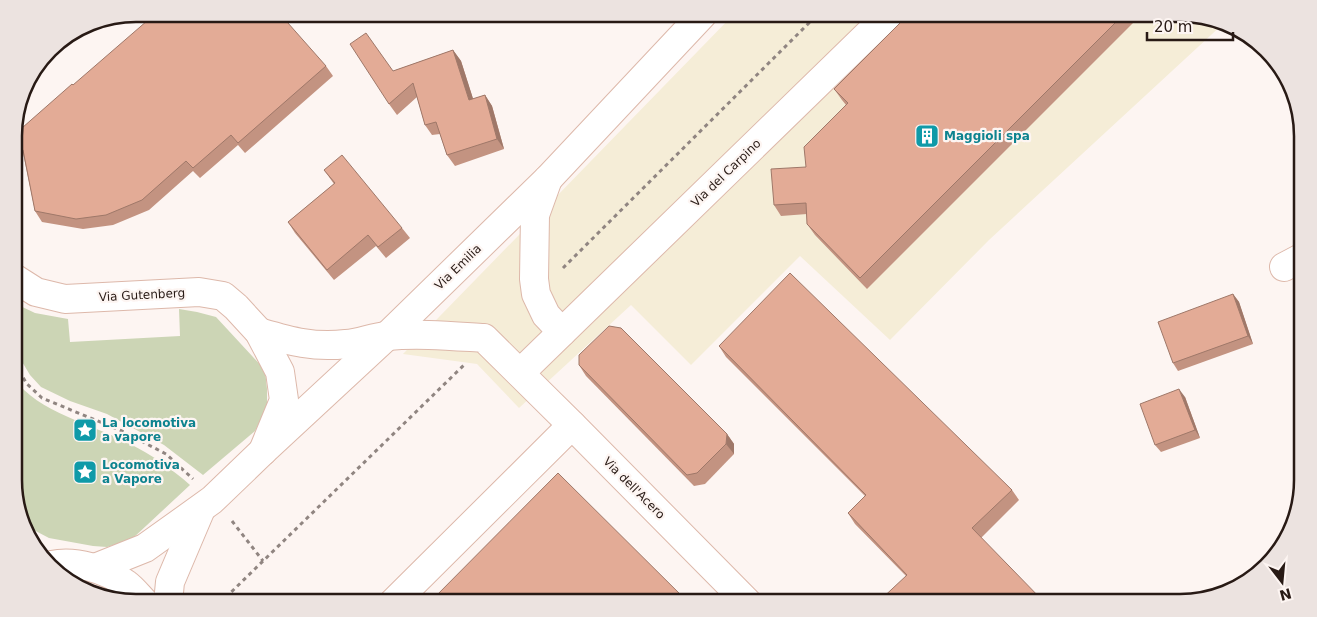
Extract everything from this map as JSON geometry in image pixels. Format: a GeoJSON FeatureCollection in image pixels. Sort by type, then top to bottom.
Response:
{"type":"FeatureCollection","features":[{"type":"Feature","properties":{"kind":"street","name":"Via Emilia"},"geometry":{"type":"LineString","coordinates":[[95,568],[145,548],[202,509],[387,336],[548,178],[695,22]]}},
{"type":"Feature","properties":{"kind":"street","name":"Via del Carpino"},"geometry":{"type":"LineString","coordinates":[[562,332],[881,22]]}},
{"type":"Feature","properties":{"kind":"street"},"geometry":{"type":"LineString","coordinates":[[520,373],[562,332],[546,316],[536,294],[534,279],[535,215],[548,178]]}},
{"type":"Feature","properties":{"kind":"street","name":"Via Gutenberg"},"geometry":{"type":"LineString","coordinates":[[23,283],[36,292],[65,299],[199,292],[223,296],[259,332],[280,372],[284,400],[263,450]]}},
{"type":"Feature","properties":{"kind":"street"},"geometry":{"type":"LineString","coordinates":[[259,332],[315,346],[347,344],[387,336]]}},
{"type":"Feature","properties":{"kind":"street","name":"Via dell'Acero"},"geometry":{"type":"LineString","coordinates":[[387,336],[484,338],[739,594]]}},
{"type":"Feature","properties":{"kind":"street"},"geometry":{"type":"LineString","coordinates":[[402,594],[572,425]]}},
{"type":"Feature","properties":{"kind":"street","name":"Via Emilia"},"geometry":{"type":"LineString","coordinates":[[169,594],[170,582],[202,509]]}},
{"type":"Feature","properties":{"kind":"street"},"geometry":{"type":"LineString","coordinates":[[55,560],[95,568],[125,584],[136,594]]}},
{"type":"Feature","properties":{"kind":"path"},"geometry":{"type":"LineString","coordinates":[[22,377],[42,398],[122,431],[166,454],[196,482]]}},
{"type":"Feature","properties":{"kind":"path"},"geometry":{"type":"LineString","coordinates":[[230,518],[263,561]]}},
{"type":"Feature","properties":{"kind":"shaded area"},"geometry":{"type":"Polygon","coordinates":[[[726,22],[1180,22],[1218,29],[989,240],[890,340],[800,256],[691,365],[631,305],[519,408],[477,364],[403,354],[726,22]]]}},
{"type":"Feature","properties":{"kind":"green space"},"geometry":{"type":"Polygon","coordinates":[[[22,307],[35,313],[68,319],[70,342],[180,336],[179,309],[216,317],[265,370],[267,408],[255,431],[203,475],[164,445],[107,414],[70,401],[41,387],[30,375],[22,362],[22,307]]]}},
{"type":"Feature","properties":{"kind":"green space"},"geometry":{"type":"Polygon","coordinates":[[[22,388],[51,409],[138,448],[162,463],[190,485],[132,539],[107,547],[49,538],[34,530],[26,510],[23,495],[22,388]]]}},
{"type":"Feature","properties":{"kind":"building"},"geometry":{"type":"Polygon","coordinates":[[[146,22],[287,22],[326,66],[238,143],[231,135],[193,168],[186,161],[142,200],[106,215],[76,219],[35,211],[23,150],[23,127],[146,22]]]}},
{"type":"Feature","properties":{"kind":"building","name":"Maggioli spa"},"geometry":{"type":"Polygon","coordinates":[[[901,22],[1116,22],[860,278],[807,224],[806,203],[774,205],[771,169],[806,167],[804,147],[848,103],[834,89],[901,22]]]}},
{"type":"Feature","properties":{"kind":"building"},"geometry":{"type":"Polygon","coordinates":[[[366,33],[393,71],[453,50],[469,100],[485,95],[497,139],[447,155],[436,122],[425,125],[413,83],[389,104],[350,44],[366,33]]]}},
{"type":"Feature","properties":{"kind":"building"},"geometry":{"type":"Polygon","coordinates":[[[342,155],[402,228],[378,247],[368,235],[327,270],[288,222],[335,183],[324,170],[342,155]]]}},
{"type":"Feature","properties":{"kind":"building"},"geometry":{"type":"Polygon","coordinates":[[[790,273],[1012,490],[972,528],[1036,594],[887,594],[907,575],[848,513],[866,495],[719,346],[790,273]]]}},
{"type":"Feature","properties":{"kind":"building"},"geometry":{"type":"Polygon","coordinates":[[[1233,294],[1248,336],[1173,363],[1158,322],[1233,294]]]}},
{"type":"Feature","properties":{"kind":"building"},"geometry":{"type":"Polygon","coordinates":[[[609,326],[621,328],[727,434],[726,444],[697,473],[687,475],[579,365],[579,355],[609,326]]]}},
{"type":"Feature","properties":{"kind":"building"},"geometry":{"type":"Polygon","coordinates":[[[1179,389],[1195,430],[1155,445],[1140,404],[1179,389]]]}},
{"type":"Feature","properties":{"kind":"building"},"geometry":{"type":"Polygon","coordinates":[[[558,473],[680,594],[438,594],[558,473]]]}},
{"type":"Feature","properties":{"kind":"place","name":"Maggioli spa"},"geometry":{"type":"Point","coordinates":[927,136]}},
{"type":"Feature","properties":{"kind":"place","name":"La locomotiva a vapore"},"geometry":{"type":"Point","coordinates":[85,430]}},
{"type":"Feature","properties":{"kind":"place","name":"Locomotiva a Vapore"},"geometry":{"type":"Point","coordinates":[85,472]}}]}
